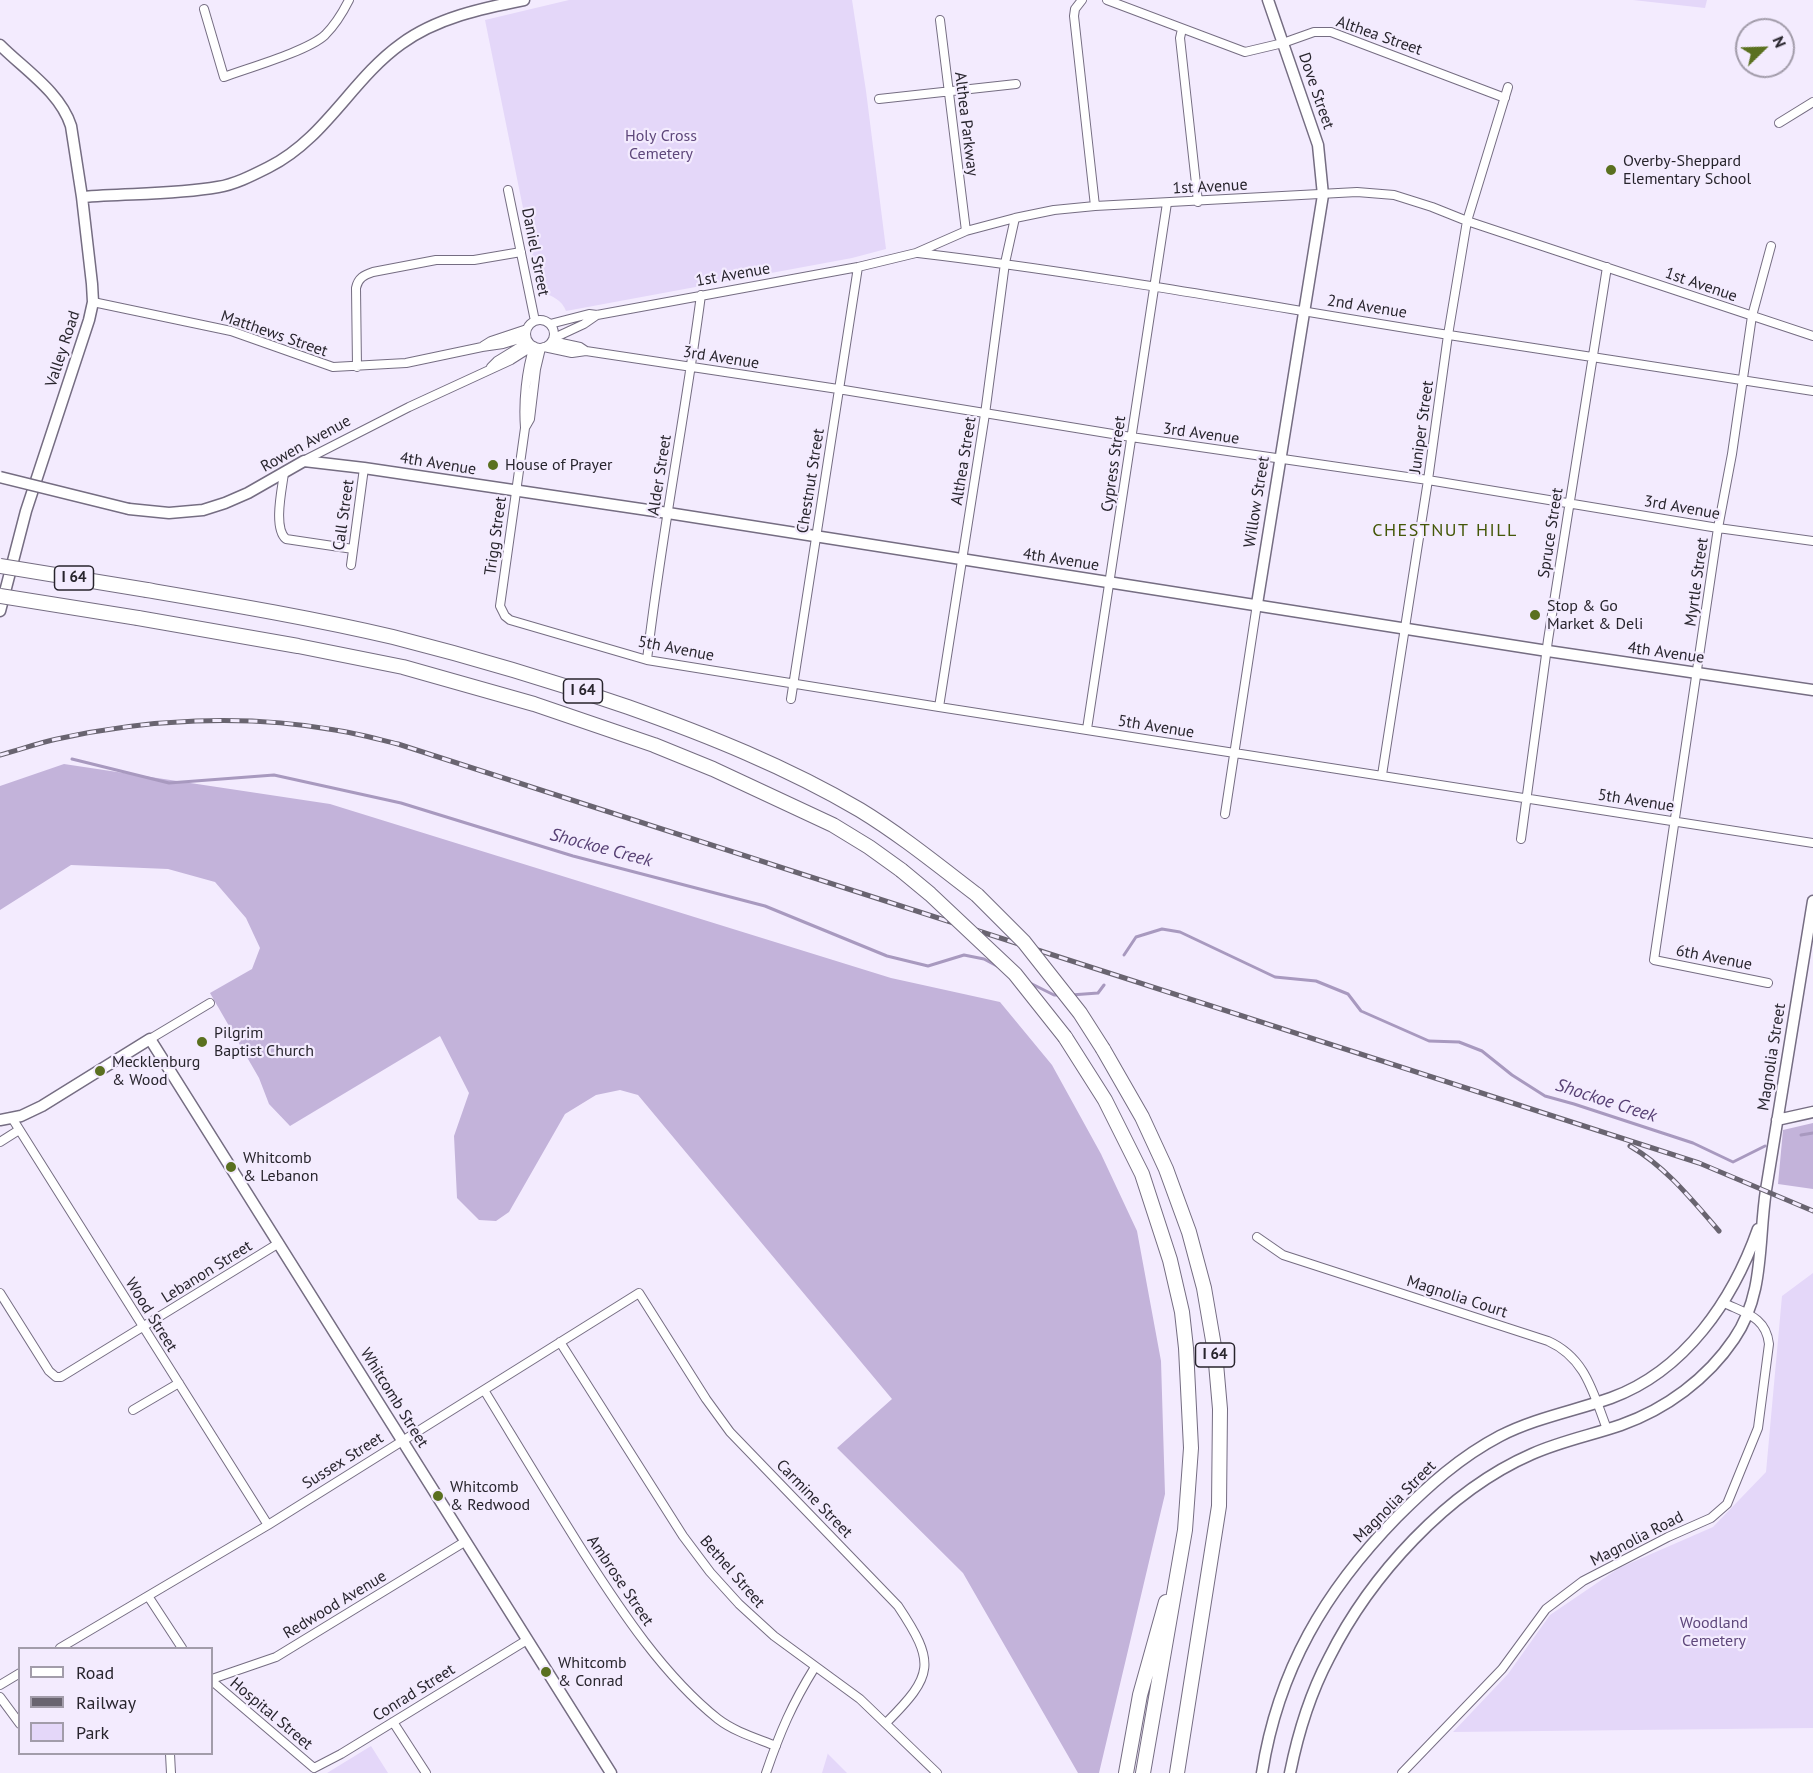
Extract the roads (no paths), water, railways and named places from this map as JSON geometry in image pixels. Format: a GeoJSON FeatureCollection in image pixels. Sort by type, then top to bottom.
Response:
{"type":"FeatureCollection","features":[{"type":"Feature","properties":{"kind":"highway","name":"I 64"},"geometry":{"type":"LineString","coordinates":[[0,567],[246,607],[433,647],[561,683],[680,725],[778,768],[860,810],[977,895],[1024,942],[1080,1013],[1142,1117],[1166,1169],[1189,1232],[1204,1288],[1215,1352],[1220,1408],[1219,1506],[1177,1773]]}},
{"type":"Feature","properties":{"kind":"highway","name":"I 64"},"geometry":{"type":"LineString","coordinates":[[0,596],[298,646],[403,667],[534,704],[713,769],[833,825],[869,847],[901,870],[1015,974],[1065,1037],[1120,1127],[1142,1174],[1170,1260],[1182,1312],[1191,1448],[1185,1530],[1143,1773]]}},
{"type":"Feature","properties":{"kind":"highway"},"geometry":{"type":"LineString","coordinates":[[1126,1773],[1140,1695],[1185,1530]]}},
{"type":"Feature","properties":{"kind":"main road"},"geometry":{"type":"LineString","coordinates":[[82,197],[151,195],[219,187],[247,177],[271,166],[302,145],[316,133],[375,66],[412,36],[440,22],[524,0]]}},
{"type":"Feature","properties":{"kind":"main road","name":"Dove Street"},"geometry":{"type":"LineString","coordinates":[[1268,0],[1318,145],[1323,195]]}},
{"type":"Feature","properties":{"kind":"main road","name":"Valley Road"},"geometry":{"type":"LineString","coordinates":[[0,45],[53,95],[68,115],[82,197],[93,302],[26,511],[0,611]]}},
{"type":"Feature","properties":{"kind":"main road","name":"Willow Street"},"geometry":{"type":"LineString","coordinates":[[1257,604],[1323,195]]}},
{"type":"Feature","properties":{"kind":"main road","name":"4th Avenue"},"geometry":{"type":"LineString","coordinates":[[304,461],[668,513],[1547,651],[1813,690]]}},
{"type":"Feature","properties":{"kind":"main road","name":"Rowen Avenue"},"geometry":{"type":"LineString","coordinates":[[0,477],[129,509],[169,513],[203,510],[248,493],[304,461]]}},
{"type":"Feature","properties":{"kind":"main road","name":"Magnolia Street"},"geometry":{"type":"LineString","coordinates":[[1290,1773],[1306,1714],[1329,1657],[1361,1606],[1410,1545],[1453,1503],[1503,1468],[1546,1448],[1649,1414],[1688,1389],[1721,1356],[1748,1315],[1754,1296],[1762,1217],[1813,901]]}},
{"type":"Feature","properties":{"kind":"main road"},"geometry":{"type":"LineString","coordinates":[[0,1120],[33,1111],[150,1039]]}},
{"type":"Feature","properties":{"kind":"main road","name":"Whitcomb Street"},"geometry":{"type":"LineString","coordinates":[[150,1039],[611,1773]]}},
{"type":"Feature","properties":{"kind":"main road"},"geometry":{"type":"LineString","coordinates":[[1777,1120],[1813,1112]]}},
{"type":"Feature","properties":{"kind":"main road","name":"Magnolia Street"},"geometry":{"type":"LineString","coordinates":[[1262,1773],[1268,1739],[1282,1689],[1308,1632],[1341,1581],[1381,1534],[1435,1481],[1487,1443],[1530,1423],[1597,1403],[1634,1388],[1672,1363],[1694,1341],[1722,1302],[1748,1255],[1762,1217]]}},
{"type":"Feature","properties":{"kind":"street"},"geometry":{"type":"LineString","coordinates":[[204,9],[224,77],[308,46],[324,36],[349,0]]}},
{"type":"Feature","properties":{"kind":"street"},"geometry":{"type":"LineString","coordinates":[[1082,0],[1075,9],[1074,16],[1095,206]]}},
{"type":"Feature","properties":{"kind":"street","name":"Althea Street"},"geometry":{"type":"LineString","coordinates":[[1107,0],[1245,52],[1283,43],[1314,32],[1331,32],[1505,98]]}},
{"type":"Feature","properties":{"kind":"street","name":"Althea Parkway"},"geometry":{"type":"LineString","coordinates":[[940,20],[966,231]]}},
{"type":"Feature","properties":{"kind":"street"},"geometry":{"type":"LineString","coordinates":[[1182,29],[1180,38],[1198,202]]}},
{"type":"Feature","properties":{"kind":"street"},"geometry":{"type":"LineString","coordinates":[[879,99],[1016,84]]}},
{"type":"Feature","properties":{"kind":"street","name":"Juniper Street"},"geometry":{"type":"LineString","coordinates":[[1382,775],[1467,221],[1508,87]]}},
{"type":"Feature","properties":{"kind":"street"},"geometry":{"type":"LineString","coordinates":[[1779,123],[1813,102]]}},
{"type":"Feature","properties":{"kind":"street","name":"Daniel Street"},"geometry":{"type":"LineString","coordinates":[[508,190],[535,321]]}},
{"type":"Feature","properties":{"kind":"street","name":"1st Avenue"},"geometry":{"type":"LineString","coordinates":[[550,324],[575,317],[597,315],[858,267],[916,253],[966,231],[1054,210],[1357,192],[1394,195],[1432,207],[1467,221],[1813,336]]}},
{"type":"Feature","properties":{"kind":"street","name":"Cypress Street"},"geometry":{"type":"LineString","coordinates":[[1087,729],[1167,203]]}},
{"type":"Feature","properties":{"kind":"street","name":"Althea Street"},"geometry":{"type":"LineString","coordinates":[[939,707],[985,414],[1005,263],[1015,218]]}},
{"type":"Feature","properties":{"kind":"street","name":"Myrtle Street"},"geometry":{"type":"LineString","coordinates":[[1654,960],[1752,316],[1771,246]]}},
{"type":"Feature","properties":{"kind":"street"},"geometry":{"type":"LineString","coordinates":[[357,367],[356,288],[363,276],[436,260],[474,260],[521,252]]}},
{"type":"Feature","properties":{"kind":"street","name":"2nd Avenue"},"geometry":{"type":"LineString","coordinates":[[916,253],[1005,263],[1155,286],[1448,335],[1813,391]]}},
{"type":"Feature","properties":{"kind":"street","name":"Chestnut Street"},"geometry":{"type":"LineString","coordinates":[[791,699],[858,267]]}},
{"type":"Feature","properties":{"kind":"street","name":"Spruce Street"},"geometry":{"type":"LineString","coordinates":[[1521,839],[1569,502],[1606,267]]}},
{"type":"Feature","properties":{"kind":"street","name":"Alder Street"},"geometry":{"type":"LineString","coordinates":[[647,660],[656,586],[692,368],[701,295]]}},
{"type":"Feature","properties":{"kind":"street","name":"Matthews Street"},"geometry":{"type":"LineString","coordinates":[[93,302],[231,331],[333,368],[406,363],[482,347],[533,342]]}},
{"type":"Feature","properties":{"kind":"street","name":"1st Avenue"},"geometry":{"type":"LineString","coordinates":[[533,342],[553,339],[597,315]]}},
{"type":"Feature","properties":{"kind":"street"},"geometry":{"type":"LineString","coordinates":[[533,342],[535,321],[543,320],[550,324],[554,330],[553,339]]}},
{"type":"Feature","properties":{"kind":"street","name":"3rd Avenue"},"geometry":{"type":"LineString","coordinates":[[553,339],[586,351]]}},
{"type":"Feature","properties":{"kind":"street","name":"3rd Avenue"},"geometry":{"type":"LineString","coordinates":[[533,342],[572,353],[586,351],[838,389],[1131,437],[1428,480],[1718,528],[1813,541]]}},
{"type":"Feature","properties":{"kind":"street","name":"Rowen Avenue"},"geometry":{"type":"LineString","coordinates":[[304,461],[490,368],[511,360],[533,342]]}},
{"type":"Feature","properties":{"kind":"street","name":"Trigg Street"},"geometry":{"type":"LineString","coordinates":[[501,612],[505,564],[525,428],[530,419],[536,369],[533,342]]}},
{"type":"Feature","properties":{"kind":"street","name":"Call Street"},"geometry":{"type":"LineString","coordinates":[[351,565],[364,468]]}},
{"type":"Feature","properties":{"kind":"street"},"geometry":{"type":"LineString","coordinates":[[284,473],[279,525],[281,534],[286,539],[353,549]]}},
{"type":"Feature","properties":{"kind":"street","name":"Willow Street"},"geometry":{"type":"LineString","coordinates":[[1225,814],[1257,604]]}},
{"type":"Feature","properties":{"kind":"street","name":"5th Avenue"},"geometry":{"type":"LineString","coordinates":[[501,612],[510,620],[647,660],[1813,843]]}},
{"type":"Feature","properties":{"kind":"street","name":"6th Avenue"},"geometry":{"type":"LineString","coordinates":[[1654,960],[1768,983]]}},
{"type":"Feature","properties":{"kind":"street"},"geometry":{"type":"LineString","coordinates":[[150,1039],[210,1003]]}},
{"type":"Feature","properties":{"kind":"street","name":"Wood Street"},"geometry":{"type":"LineString","coordinates":[[12,1118],[268,1525]]}},
{"type":"Feature","properties":{"kind":"street"},"geometry":{"type":"LineString","coordinates":[[0,1142],[19,1130]]}},
{"type":"Feature","properties":{"kind":"street","name":"Magnolia Court"},"geometry":{"type":"LineString","coordinates":[[1257,1237],[1283,1255],[1562,1347],[1582,1368],[1607,1429]]}},
{"type":"Feature","properties":{"kind":"street","name":"Lebanon Street"},"geometry":{"type":"LineString","coordinates":[[0,1293],[49,1371],[56,1377],[66,1374],[279,1243]]}},
{"type":"Feature","properties":{"kind":"street","name":"Sussex Street"},"geometry":{"type":"LineString","coordinates":[[62,1647],[268,1525],[639,1293]]}},
{"type":"Feature","properties":{"kind":"street","name":"Carmine Street"},"geometry":{"type":"LineString","coordinates":[[639,1293],[730,1432],[898,1606],[913,1629],[925,1660],[924,1675],[914,1695],[886,1723]]}},
{"type":"Feature","properties":{"kind":"street","name":"Magnolia Road"},"geometry":{"type":"LineString","coordinates":[[1402,1773],[1502,1669],[1546,1609],[1583,1581],[1668,1537],[1711,1518],[1727,1504],[1758,1428],[1768,1355],[1768,1335],[1759,1320],[1722,1302]]}},
{"type":"Feature","properties":{"kind":"street","name":"Bethel Street"},"geometry":{"type":"LineString","coordinates":[[560,1342],[683,1536],[710,1572],[745,1611],[774,1636],[860,1699],[937,1773]]}},
{"type":"Feature","properties":{"kind":"street"},"geometry":{"type":"LineString","coordinates":[[133,1410],[179,1383]]}},
{"type":"Feature","properties":{"kind":"street","name":"Ambrose Street"},"geometry":{"type":"LineString","coordinates":[[484,1389],[607,1589],[640,1634],[684,1687],[719,1720],[737,1731],[776,1746]]}},
{"type":"Feature","properties":{"kind":"street","name":"Redwood Avenue"},"geometry":{"type":"LineString","coordinates":[[213,1680],[276,1657],[466,1541]]}},
{"type":"Feature","properties":{"kind":"street"},"geometry":{"type":"LineString","coordinates":[[148,1596],[181,1647]]}},
{"type":"Feature","properties":{"kind":"street","name":"Conrad Street"},"geometry":{"type":"LineString","coordinates":[[313,1770],[528,1640]]}},
{"type":"Feature","properties":{"kind":"street"},"geometry":{"type":"LineString","coordinates":[[766,1773],[796,1696],[815,1667]]}},
{"type":"Feature","properties":{"kind":"street"},"geometry":{"type":"LineString","coordinates":[[0,1685],[18,1674]]}},
{"type":"Feature","properties":{"kind":"street","name":"Hospital Street"},"geometry":{"type":"LineString","coordinates":[[213,1681],[313,1770]]}},
{"type":"Feature","properties":{"kind":"street"},"geometry":{"type":"LineString","coordinates":[[0,1697],[18,1721]]}},
{"type":"Feature","properties":{"kind":"street"},"geometry":{"type":"LineString","coordinates":[[393,1722],[426,1773]]}},
{"type":"Feature","properties":{"kind":"street"},"geometry":{"type":"LineString","coordinates":[[170,1755],[171,1773]]}},
{"type":"Feature","properties":{"kind":"waterway","name":"Shockoe Creek"},"geometry":{"type":"LineString","coordinates":[[72,759],[169,783],[274,775],[401,803],[573,856],[765,906],[887,956],[928,966],[964,955],[984,959],[997,966]]}},
{"type":"Feature","properties":{"kind":"waterway","name":"Shockoe Creek"},"geometry":{"type":"LineString","coordinates":[[1124,955],[1136,937],[1162,929],[1180,932],[1275,977],[1316,981],[1348,994],[1361,1011],[1429,1041],[1459,1042],[1482,1051],[1512,1075],[1545,1096],[1693,1143],[1733,1162],[1765,1146]]}},
{"type":"Feature","properties":{"kind":"waterway","name":"Shockoe Creek"},"geometry":{"type":"LineString","coordinates":[[1030,983],[1054,995],[1059,995]]}},
{"type":"Feature","properties":{"kind":"waterway","name":"Shockoe Creek"},"geometry":{"type":"LineString","coordinates":[[1071,995],[1098,993],[1104,985]]}},
{"type":"Feature","properties":{"kind":"waterway","name":"Shockoe Creek"},"geometry":{"type":"LineString","coordinates":[[1801,1135],[1813,1133]]}},
{"type":"Feature","properties":{"kind":"railway"},"geometry":{"type":"LineString","coordinates":[[0,755],[91,732],[196,721],[301,725],[398,744],[1699,1163],[1813,1211]]}},
{"type":"Feature","properties":{"kind":"railway"},"geometry":{"type":"LineString","coordinates":[[1630,1146],[1667,1174],[1719,1231]]}},
{"type":"Feature","properties":{"kind":"place","name":"Overby-Sheppard Elementary School"},"geometry":{"type":"Point","coordinates":[1611,170]}},
{"type":"Feature","properties":{"kind":"place","name":"House of Prayer"},"geometry":{"type":"Point","coordinates":[493,465]}},
{"type":"Feature","properties":{"kind":"place","name":"Stop & Go Market & Deli"},"geometry":{"type":"Point","coordinates":[1535,615]}},
{"type":"Feature","properties":{"kind":"place","name":"Pilgrim Baptist Church"},"geometry":{"type":"Point","coordinates":[202,1042]}},
{"type":"Feature","properties":{"kind":"place","name":"Mecklenburg & Wood"},"geometry":{"type":"Point","coordinates":[100,1071]}},
{"type":"Feature","properties":{"kind":"place","name":"Whitcomb & Lebanon"},"geometry":{"type":"Point","coordinates":[231,1167]}},
{"type":"Feature","properties":{"kind":"place","name":"Whitcomb & Redwood"},"geometry":{"type":"Point","coordinates":[438,1496]}},
{"type":"Feature","properties":{"kind":"place","name":"Whitcomb & Conrad"},"geometry":{"type":"Point","coordinates":[546,1672]}},
{"type":"Feature","properties":{"kind":"district","name":"CHESTNUT HILL"},"geometry":{"type":"Point","coordinates":[1445,531]}},
{"type":"Feature","properties":{"kind":"park label","name":"Holy Cross Cemetery"},"geometry":{"type":"Point","coordinates":[661,145]}},
{"type":"Feature","properties":{"kind":"park label","name":"Woodland Cemetery"},"geometry":{"type":"Point","coordinates":[1714,1632]}}]}
